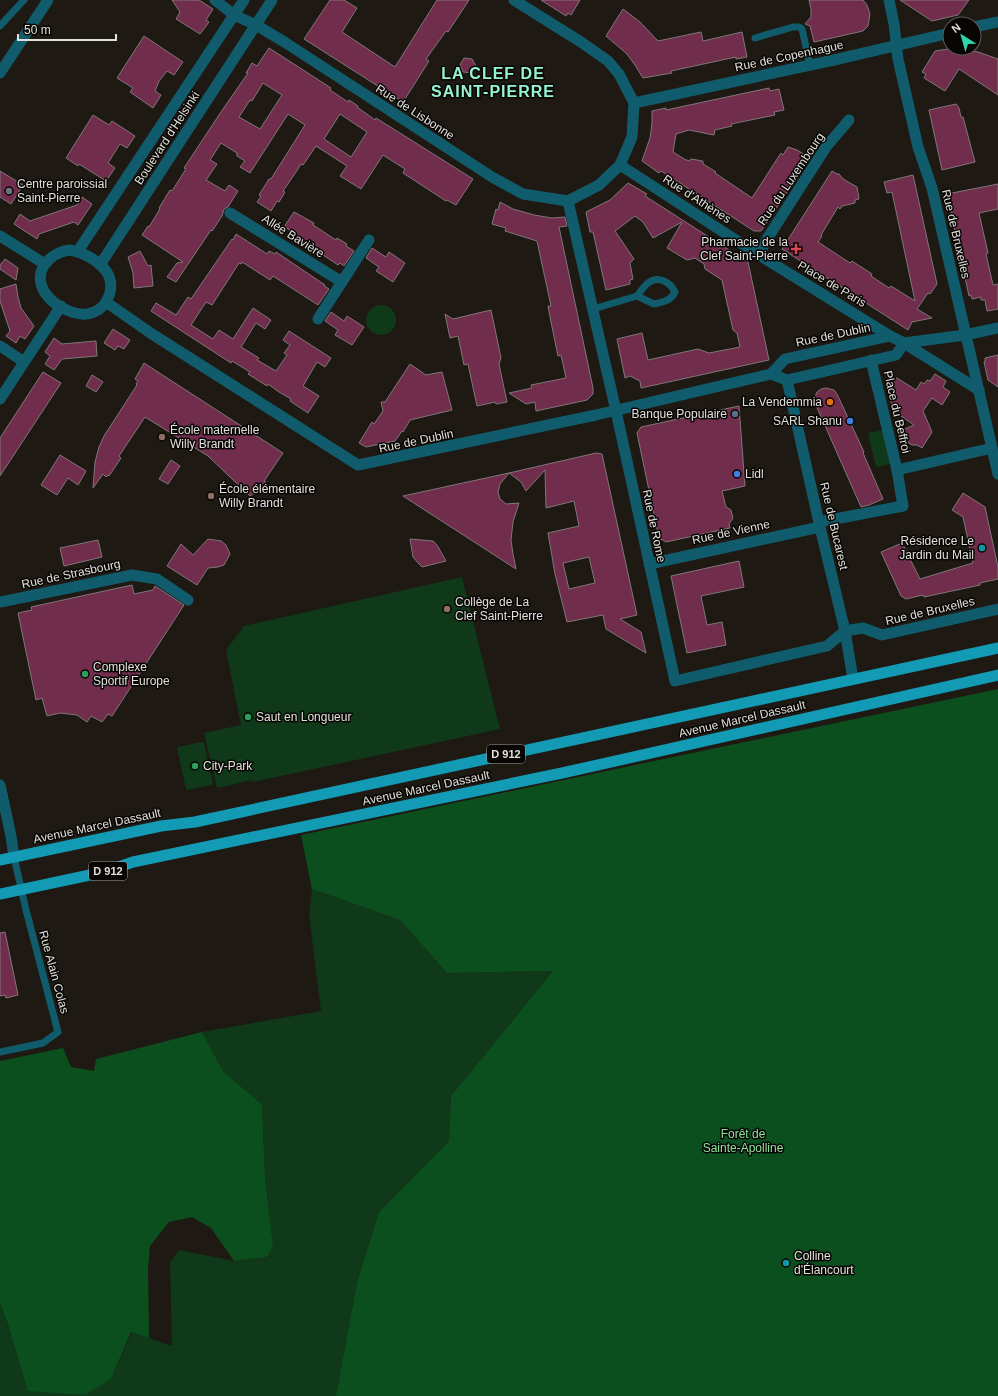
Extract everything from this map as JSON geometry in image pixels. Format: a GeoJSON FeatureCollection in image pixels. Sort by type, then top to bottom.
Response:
{"type":"FeatureCollection","features":[{"type":"Feature","properties":{"kind":"main road","name":"Avenue Marcel Dassault"},"geometry":{"type":"LineString","coordinates":[[0,860],[161,826],[203,820],[998,648]]}},
{"type":"Feature","properties":{"kind":"main road","name":"Avenue Marcel Dassault"},"geometry":{"type":"LineString","coordinates":[[0,894],[104,872],[133,862],[562,773],[998,675]]}},
{"type":"Feature","properties":{"kind":"street"},"geometry":{"type":"LineString","coordinates":[[0,73],[48,0]]}},
{"type":"Feature","properties":{"kind":"street"},"geometry":{"type":"LineString","coordinates":[[215,0],[234,15],[256,25]]}},
{"type":"Feature","properties":{"kind":"street","name":"Boulevard d'Helsinki"},"geometry":{"type":"LineString","coordinates":[[78,252],[244,0]]}},
{"type":"Feature","properties":{"kind":"street","name":"Boulevard d'Helsinki"},"geometry":{"type":"LineString","coordinates":[[100,265],[272,0]]}},
{"type":"Feature","properties":{"kind":"street"},"geometry":{"type":"LineString","coordinates":[[514,0],[608,61],[619,74],[634,103],[632,137],[620,165],[599,185],[568,201]]}},
{"type":"Feature","properties":{"kind":"street","name":"Rue de Bruxelles"},"geometry":{"type":"LineString","coordinates":[[889,0],[894,24],[898,59],[917,141],[932,188],[998,474]]}},
{"type":"Feature","properties":{"kind":"street"},"geometry":{"type":"LineString","coordinates":[[982,25],[998,22]]}},
{"type":"Feature","properties":{"kind":"street","name":"Rue de Lisbonne"},"geometry":{"type":"LineString","coordinates":[[256,25],[492,177],[523,194],[568,201]]}},
{"type":"Feature","properties":{"kind":"street","name":"Rue de Copenhague"},"geometry":{"type":"LineString","coordinates":[[634,103],[942,35]]}},
{"type":"Feature","properties":{"kind":"street","name":"Rue du Luxembourg"},"geometry":{"type":"LineString","coordinates":[[759,255],[767,239],[826,147],[849,120]]}},
{"type":"Feature","properties":{"kind":"street","name":"Rue d'Athènes"},"geometry":{"type":"LineString","coordinates":[[620,165],[759,255]]}},
{"type":"Feature","properties":{"kind":"street","name":"Rue de Rome"},"geometry":{"type":"LineString","coordinates":[[568,201],[616,411],[675,682],[827,646],[845,631]]}},
{"type":"Feature","properties":{"kind":"street","name":"Allée Bavière"},"geometry":{"type":"LineString","coordinates":[[230,213],[342,282]]}},
{"type":"Feature","properties":{"kind":"street"},"geometry":{"type":"LineString","coordinates":[[0,236],[45,264]]}},
{"type":"Feature","properties":{"kind":"street"},"geometry":{"type":"LineString","coordinates":[[318,320],[369,240]]}},
{"type":"Feature","properties":{"kind":"street"},"geometry":{"type":"LineString","coordinates":[[70,250],[78,252],[100,265],[106,271],[110,279],[111,288],[109,297],[98,310],[90,314],[82,315],[73,313],[61,306],[51,300],[42,286],[41,277],[45,264],[53,255],[61,251],[70,250]]}},
{"type":"Feature","properties":{"kind":"street","name":"Place de Paris"},"geometry":{"type":"LineString","coordinates":[[759,255],[890,336]]}},
{"type":"Feature","properties":{"kind":"street","name":"Rue de Dublin"},"geometry":{"type":"LineString","coordinates":[[106,302],[152,334],[358,465],[616,411],[771,374],[785,359],[890,336]]}},
{"type":"Feature","properties":{"kind":"street"},"geometry":{"type":"LineString","coordinates":[[0,399],[61,306]]}},
{"type":"Feature","properties":{"kind":"street"},"geometry":{"type":"LineString","coordinates":[[771,374],[787,380],[896,355],[904,343],[965,335],[998,328]]}},
{"type":"Feature","properties":{"kind":"street"},"geometry":{"type":"LineString","coordinates":[[890,336],[904,343],[979,390]]}},
{"type":"Feature","properties":{"kind":"street"},"geometry":{"type":"LineString","coordinates":[[0,346],[24,362]]}},
{"type":"Feature","properties":{"kind":"street","name":"Place du Beffroi"},"geometry":{"type":"LineString","coordinates":[[819,524],[903,506],[897,470],[871,360]]}},
{"type":"Feature","properties":{"kind":"street","name":"Rue de Bucarest"},"geometry":{"type":"LineString","coordinates":[[787,380],[819,524],[845,631],[853,679]]}},
{"type":"Feature","properties":{"kind":"street","name":"Place du Beffroi"},"geometry":{"type":"LineString","coordinates":[[897,470],[992,448]]}},
{"type":"Feature","properties":{"kind":"street","name":"Rue de Vienne"},"geometry":{"type":"LineString","coordinates":[[649,564],[819,524]]}},
{"type":"Feature","properties":{"kind":"street","name":"Rue de Strasbourg"},"geometry":{"type":"LineString","coordinates":[[0,602],[132,575],[157,579],[188,600]]}},
{"type":"Feature","properties":{"kind":"street","name":"Rue de Bruxelles"},"geometry":{"type":"LineString","coordinates":[[845,631],[863,628],[882,635],[998,608]]}},
{"type":"Feature","properties":{"kind":"street"},"geometry":{"type":"LineString","coordinates":[[0,785],[14,857]]}},
{"type":"Feature","properties":{"kind":"lane"},"geometry":{"type":"LineString","coordinates":[[0,26],[24,0]]}},
{"type":"Feature","properties":{"kind":"lane"},"geometry":{"type":"LineString","coordinates":[[755,38],[793,27],[799,27],[802,29],[810,65]]}},
{"type":"Feature","properties":{"kind":"lane"},"geometry":{"type":"LineString","coordinates":[[593,309],[637,296],[652,280],[658,279],[666,281],[672,285],[675,292],[673,297],[665,302],[654,304],[637,296]]}},
{"type":"Feature","properties":{"kind":"lane","name":"Rue Alain Colas"},"geometry":{"type":"LineString","coordinates":[[0,1052],[43,1042],[58,1032],[14,857]]}},
{"type":"Feature","properties":{"kind":"green space"},"geometry":{"type":"Polygon","coordinates":[[[381,305],[392,309],[396,320],[392,331],[381,335],[370,331],[366,320],[370,309],[381,305]]]}},
{"type":"Feature","properties":{"kind":"green space"},"geometry":{"type":"Polygon","coordinates":[[[891,428],[899,462],[876,467],[868,433],[891,428]]]}},
{"type":"Feature","properties":{"kind":"green space"},"geometry":{"type":"Polygon","coordinates":[[[462,577],[500,729],[253,782],[252,780],[217,788],[204,733],[241,725],[226,650],[244,626],[462,577]]]}},
{"type":"Feature","properties":{"kind":"green space","name":"Forêt de Sainte-Apolline"},"geometry":{"type":"Polygon","coordinates":[[[998,689],[998,1396],[336,1396],[357,1282],[379,1212],[449,1141],[451,1096],[553,971],[447,973],[400,920],[312,889],[301,835],[998,689]]]}},
{"type":"Feature","properties":{"kind":"green space","name":"City-Park"},"geometry":{"type":"Polygon","coordinates":[[[201,742],[204,743],[213,783],[212,785],[187,790],[177,749],[178,747],[201,742]]]}},
{"type":"Feature","properties":{"kind":"green space"},"geometry":{"type":"Polygon","coordinates":[[[312,889],[400,920],[447,973],[553,971],[451,1096],[449,1141],[379,1212],[357,1282],[336,1396],[0,1396],[0,1303],[9,1327],[111,1379],[132,1332],[172,1346],[170,1262],[179,1250],[234,1261],[267,1257],[273,1245],[265,1177],[262,1106],[223,1071],[202,1032],[321,1011],[309,914],[312,889]]]}},
{"type":"Feature","properties":{"kind":"green space"},"geometry":{"type":"Polygon","coordinates":[[[202,1032],[223,1071],[262,1105],[265,1177],[273,1246],[267,1257],[234,1261],[211,1228],[192,1217],[169,1222],[150,1246],[148,1269],[149,1338],[131,1332],[111,1379],[85,1395],[28,1391],[9,1327],[0,1303],[0,1061],[63,1048],[71,1067],[94,1071],[96,1059],[202,1032]]]}},
{"type":"Feature","properties":{"kind":"building"},"geometry":{"type":"Polygon","coordinates":[[[172,0],[199,0],[213,9],[206,20],[209,22],[200,34],[176,19],[180,12],[172,0]]]}},
{"type":"Feature","properties":{"kind":"building"},"geometry":{"type":"Polygon","coordinates":[[[330,0],[344,0],[357,8],[342,32],[395,67],[437,0],[469,0],[448,32],[446,31],[426,59],[429,61],[403,102],[304,39],[330,0]]]}},
{"type":"Feature","properties":{"kind":"building"},"geometry":{"type":"Polygon","coordinates":[[[541,0],[580,0],[571,15],[568,13],[566,16],[541,0]]]}},
{"type":"Feature","properties":{"kind":"building"},"geometry":{"type":"Polygon","coordinates":[[[809,0],[863,0],[867,5],[870,14],[868,26],[863,31],[814,42],[810,26],[805,24],[811,17],[809,0]]]}},
{"type":"Feature","properties":{"kind":"building"},"geometry":{"type":"Polygon","coordinates":[[[900,0],[969,0],[958,15],[942,16],[942,19],[932,21],[900,0]]]}},
{"type":"Feature","properties":{"kind":"building"},"geometry":{"type":"Polygon","coordinates":[[[623,9],[640,22],[658,41],[701,32],[703,41],[742,32],[747,57],[736,59],[736,57],[671,71],[672,73],[643,78],[627,54],[606,36],[623,9]]]}},
{"type":"Feature","properties":{"kind":"building"},"geometry":{"type":"Polygon","coordinates":[[[144,36],[183,62],[174,75],[167,71],[159,81],[155,91],[161,95],[153,108],[130,92],[133,88],[117,78],[144,36]]]}},
{"type":"Feature","properties":{"kind":"building"},"geometry":{"type":"Polygon","coordinates":[[[269,48],[331,88],[330,90],[348,102],[349,100],[358,106],[357,107],[375,120],[376,118],[473,179],[456,205],[447,200],[446,201],[403,173],[405,169],[383,155],[361,189],[340,176],[347,166],[316,146],[303,165],[301,164],[283,191],[285,192],[279,202],[277,201],[271,211],[257,202],[261,196],[259,195],[269,179],[271,179],[305,125],[288,114],[250,173],[240,167],[245,161],[237,156],[237,153],[221,143],[210,160],[217,164],[206,180],[225,191],[229,185],[238,191],[228,207],[224,209],[222,216],[176,282],[167,277],[177,263],[183,262],[142,235],[148,226],[149,227],[170,190],[172,191],[186,169],[184,168],[248,73],[246,73],[252,63],[257,66],[269,48]],[[263,83],[252,101],[250,100],[239,117],[260,129],[282,95],[263,83]],[[340,114],[324,139],[351,157],[367,132],[340,114]]]}},
{"type":"Feature","properties":{"kind":"building"},"geometry":{"type":"Polygon","coordinates":[[[942,50],[942,56],[982,56],[982,53],[998,59],[998,95],[959,69],[945,91],[924,78],[926,74],[922,72],[935,51],[942,50]]]}},
{"type":"Feature","properties":{"kind":"building"},"geometry":{"type":"Polygon","coordinates":[[[464,58],[472,59],[476,66],[472,73],[463,72],[460,65],[464,58]]]}},
{"type":"Feature","properties":{"kind":"building"},"geometry":{"type":"Polygon","coordinates":[[[769,88],[770,91],[779,89],[784,110],[774,112],[775,115],[731,124],[732,126],[715,130],[714,135],[689,130],[676,134],[673,152],[689,161],[691,159],[703,161],[703,164],[752,198],[781,153],[783,155],[788,147],[805,155],[801,162],[805,165],[761,231],[754,231],[661,171],[659,173],[642,161],[650,138],[652,111],[666,108],[666,110],[769,88]]]}},
{"type":"Feature","properties":{"kind":"building"},"geometry":{"type":"Polygon","coordinates":[[[956,104],[959,108],[961,117],[963,117],[975,162],[942,170],[929,110],[956,104]]]}},
{"type":"Feature","properties":{"kind":"building"},"geometry":{"type":"Polygon","coordinates":[[[93,115],[109,125],[112,121],[135,136],[127,148],[120,144],[118,147],[108,163],[115,168],[106,181],[79,164],[78,166],[66,158],[93,115]]]}},
{"type":"Feature","properties":{"kind":"building","name":"Centre paroissial Saint-Pierre"},"geometry":{"type":"Polygon","coordinates":[[[0,171],[23,185],[11,204],[0,197],[0,171]]]}},
{"type":"Feature","properties":{"kind":"building"},"geometry":{"type":"Polygon","coordinates":[[[832,171],[839,174],[843,179],[857,187],[859,199],[855,200],[855,203],[842,206],[840,209],[838,207],[818,242],[850,263],[852,261],[872,274],[871,276],[889,288],[891,286],[915,301],[892,192],[887,193],[884,182],[913,175],[937,284],[930,294],[928,293],[917,309],[932,318],[912,322],[908,330],[782,249],[832,171]]]}},
{"type":"Feature","properties":{"kind":"building"},"geometry":{"type":"Polygon","coordinates":[[[628,183],[647,194],[645,196],[748,262],[769,360],[641,388],[640,381],[630,376],[625,378],[617,339],[642,333],[648,360],[698,349],[709,353],[740,347],[737,333],[733,330],[722,280],[705,269],[704,264],[695,258],[687,260],[667,248],[682,222],[653,238],[643,222],[635,216],[615,231],[634,259],[630,263],[633,279],[630,280],[630,284],[606,290],[593,232],[590,232],[586,212],[610,200],[628,183]]]}},
{"type":"Feature","properties":{"kind":"building"},"geometry":{"type":"Polygon","coordinates":[[[998,184],[998,209],[979,213],[993,285],[998,284],[998,309],[987,311],[985,300],[981,300],[981,297],[972,299],[971,295],[969,296],[947,194],[998,184]]]}},
{"type":"Feature","properties":{"kind":"building"},"geometry":{"type":"Polygon","coordinates":[[[82,197],[92,204],[78,225],[74,222],[39,234],[37,239],[14,224],[20,214],[30,221],[77,205],[82,197]]]}},
{"type":"Feature","properties":{"kind":"building"},"geometry":{"type":"Polygon","coordinates":[[[500,202],[513,209],[534,215],[552,218],[565,217],[567,226],[559,227],[593,388],[593,394],[587,400],[536,411],[535,402],[526,404],[509,393],[532,388],[531,385],[566,378],[561,355],[558,356],[548,306],[551,306],[537,241],[505,231],[506,228],[492,224],[496,209],[498,210],[500,202]]]}},
{"type":"Feature","properties":{"kind":"building"},"geometry":{"type":"Polygon","coordinates":[[[294,212],[314,223],[313,225],[336,240],[337,238],[347,244],[346,246],[354,251],[344,266],[340,263],[338,265],[289,232],[290,230],[284,227],[294,212]]]}},
{"type":"Feature","properties":{"kind":"building"},"geometry":{"type":"Polygon","coordinates":[[[236,234],[267,254],[269,251],[275,254],[276,252],[329,289],[318,305],[273,276],[270,280],[242,262],[241,264],[239,263],[212,305],[206,302],[191,325],[213,339],[219,330],[233,339],[253,308],[271,320],[265,329],[256,323],[241,347],[259,358],[257,360],[276,371],[287,355],[284,353],[290,345],[283,340],[289,331],[331,358],[325,367],[317,362],[303,386],[319,396],[308,413],[290,401],[291,399],[268,384],[267,386],[248,374],[250,372],[232,361],[231,363],[151,311],[156,303],[176,315],[188,297],[191,299],[236,234]]]}},
{"type":"Feature","properties":{"kind":"building"},"geometry":{"type":"Polygon","coordinates":[[[372,248],[386,257],[389,252],[405,263],[393,282],[376,271],[379,267],[366,258],[372,248]]]}},
{"type":"Feature","properties":{"kind":"building"},"geometry":{"type":"Polygon","coordinates":[[[140,251],[148,266],[151,265],[153,286],[134,288],[133,273],[128,257],[140,251]]]}},
{"type":"Feature","properties":{"kind":"building"},"geometry":{"type":"Polygon","coordinates":[[[5,259],[18,268],[16,280],[0,269],[0,265],[5,259]]]}},
{"type":"Feature","properties":{"kind":"building"},"geometry":{"type":"Polygon","coordinates":[[[16,284],[21,308],[34,326],[25,339],[20,336],[16,343],[6,336],[10,331],[0,301],[0,289],[16,284]]]}},
{"type":"Feature","properties":{"kind":"building"},"geometry":{"type":"Polygon","coordinates":[[[491,310],[501,358],[499,364],[507,402],[496,404],[495,402],[477,406],[468,364],[464,365],[458,336],[450,338],[445,314],[453,319],[491,310]]]}},
{"type":"Feature","properties":{"kind":"building"},"geometry":{"type":"Polygon","coordinates":[[[331,312],[344,321],[347,316],[364,327],[352,345],[335,335],[338,330],[325,321],[331,312]]]}},
{"type":"Feature","properties":{"kind":"building"},"geometry":{"type":"Polygon","coordinates":[[[113,329],[130,340],[124,349],[118,346],[115,350],[104,343],[113,329]]]}},
{"type":"Feature","properties":{"kind":"building"},"geometry":{"type":"Polygon","coordinates":[[[54,338],[62,344],[96,341],[97,356],[62,359],[54,370],[45,364],[50,356],[45,352],[54,338]]]}},
{"type":"Feature","properties":{"kind":"building"},"geometry":{"type":"Polygon","coordinates":[[[998,355],[998,387],[988,380],[984,362],[985,358],[998,355]]]}},
{"type":"Feature","properties":{"kind":"building"},"geometry":{"type":"Polygon","coordinates":[[[144,363],[283,453],[261,488],[250,496],[208,456],[145,417],[119,456],[121,458],[109,476],[108,475],[106,477],[103,474],[93,488],[95,462],[99,447],[104,436],[137,385],[136,384],[138,381],[135,379],[144,363]]]}},
{"type":"Feature","properties":{"kind":"building"},"geometry":{"type":"Polygon","coordinates":[[[410,364],[426,375],[442,372],[452,410],[410,420],[403,432],[402,431],[395,441],[366,447],[359,443],[372,422],[374,424],[383,411],[381,402],[385,402],[410,364]]]}},
{"type":"Feature","properties":{"kind":"building"},"geometry":{"type":"Polygon","coordinates":[[[43,372],[61,383],[0,476],[0,438],[43,372]]]}},
{"type":"Feature","properties":{"kind":"building"},"geometry":{"type":"Polygon","coordinates":[[[935,374],[946,381],[943,387],[950,392],[942,405],[932,398],[923,411],[932,432],[922,448],[917,445],[912,445],[904,440],[900,431],[914,425],[898,414],[892,405],[890,399],[891,392],[888,382],[897,378],[916,390],[921,382],[924,384],[927,380],[930,381],[935,374]]]}},
{"type":"Feature","properties":{"kind":"building"},"geometry":{"type":"Polygon","coordinates":[[[92,375],[103,382],[96,392],[86,386],[92,375]]]}},
{"type":"Feature","properties":{"kind":"building"},"geometry":{"type":"Polygon","coordinates":[[[826,388],[834,390],[837,394],[864,452],[863,453],[883,499],[861,507],[815,403],[817,392],[826,388]]]}},
{"type":"Feature","properties":{"kind":"building"},"geometry":{"type":"Polygon","coordinates":[[[739,406],[745,486],[722,491],[726,507],[731,510],[733,518],[729,524],[730,528],[666,542],[659,538],[637,433],[641,427],[739,406]]]}},
{"type":"Feature","properties":{"kind":"building"},"geometry":{"type":"Polygon","coordinates":[[[596,453],[602,454],[637,615],[620,619],[641,632],[646,653],[606,629],[603,615],[567,622],[555,574],[548,533],[579,526],[574,501],[546,508],[545,470],[526,491],[521,482],[509,473],[596,453]],[[589,557],[563,563],[569,589],[595,583],[589,557]]]}},
{"type":"Feature","properties":{"kind":"building"},"geometry":{"type":"Polygon","coordinates":[[[60,455],[86,471],[78,485],[68,478],[57,495],[41,485],[60,455]]]}},
{"type":"Feature","properties":{"kind":"building"},"geometry":{"type":"Polygon","coordinates":[[[171,460],[180,466],[168,484],[159,479],[171,460]]]}},
{"type":"Feature","properties":{"kind":"building"},"geometry":{"type":"Polygon","coordinates":[[[509,473],[500,484],[498,492],[500,499],[506,504],[519,503],[513,522],[511,540],[516,569],[403,496],[509,473]]]}},
{"type":"Feature","properties":{"kind":"building","name":"Résidence Le Jardin du Mail"},"geometry":{"type":"Polygon","coordinates":[[[963,493],[985,507],[998,567],[998,579],[980,583],[980,585],[924,597],[923,595],[906,599],[901,596],[881,552],[902,543],[920,579],[973,563],[963,517],[952,510],[963,493]]]}},
{"type":"Feature","properties":{"kind":"building"},"geometry":{"type":"Polygon","coordinates":[[[208,539],[221,541],[226,545],[230,554],[224,565],[208,568],[197,585],[167,566],[181,544],[193,555],[208,539]]]}},
{"type":"Feature","properties":{"kind":"building"},"geometry":{"type":"Polygon","coordinates":[[[410,539],[433,541],[446,561],[422,567],[413,557],[410,539]]]}},
{"type":"Feature","properties":{"kind":"building"},"geometry":{"type":"Polygon","coordinates":[[[98,540],[102,557],[64,566],[60,548],[98,540]]]}},
{"type":"Feature","properties":{"kind":"building"},"geometry":{"type":"Polygon","coordinates":[[[739,561],[744,587],[701,596],[707,625],[722,622],[726,645],[687,653],[671,576],[739,561]]]}},
{"type":"Feature","properties":{"kind":"building","name":"Complexe Sportif Europe"},"geometry":{"type":"Polygon","coordinates":[[[132,585],[134,594],[153,590],[155,586],[184,605],[112,716],[108,714],[102,722],[91,716],[87,722],[77,715],[60,713],[47,716],[42,698],[36,700],[18,613],[32,610],[31,607],[132,585]]]}},
{"type":"Feature","properties":{"kind":"building"},"geometry":{"type":"Polygon","coordinates":[[[5,932],[18,995],[6,998],[5,995],[0,996],[0,933],[5,932]]]}},
{"type":"Feature","properties":{"kind":"place","name":"Centre paroissial Saint-Pierre"},"geometry":{"type":"Point","coordinates":[9,191]}},
{"type":"Feature","properties":{"kind":"place","name":"Pharmacie de la Clef Saint-Pierre"},"geometry":{"type":"Point","coordinates":[796,249]}},
{"type":"Feature","properties":{"kind":"place","name":"La Vendemmia"},"geometry":{"type":"Point","coordinates":[830,402]}},
{"type":"Feature","properties":{"kind":"place","name":"Banque Populaire"},"geometry":{"type":"Point","coordinates":[735,414]}},
{"type":"Feature","properties":{"kind":"place","name":"SARL Shanu"},"geometry":{"type":"Point","coordinates":[850,421]}},
{"type":"Feature","properties":{"kind":"place","name":"École maternelle Willy Brandt"},"geometry":{"type":"Point","coordinates":[162,437]}},
{"type":"Feature","properties":{"kind":"place","name":"Lidl"},"geometry":{"type":"Point","coordinates":[737,474]}},
{"type":"Feature","properties":{"kind":"place","name":"École élémentaire Willy Brandt"},"geometry":{"type":"Point","coordinates":[211,496]}},
{"type":"Feature","properties":{"kind":"place","name":"Résidence Le Jardin du Mail"},"geometry":{"type":"Point","coordinates":[982,548]}},
{"type":"Feature","properties":{"kind":"place","name":"Collège de La Clef Saint-Pierre"},"geometry":{"type":"Point","coordinates":[447,609]}},
{"type":"Feature","properties":{"kind":"place","name":"Complexe Sportif Europe"},"geometry":{"type":"Point","coordinates":[85,674]}},
{"type":"Feature","properties":{"kind":"place","name":"Saut en Longueur"},"geometry":{"type":"Point","coordinates":[248,717]}},
{"type":"Feature","properties":{"kind":"place","name":"City-Park"},"geometry":{"type":"Point","coordinates":[195,766]}},
{"type":"Feature","properties":{"kind":"place","name":"Colline d'Élancourt"},"geometry":{"type":"Point","coordinates":[786,1263]}},
{"type":"Feature","properties":{"kind":"district","name":"LA CLEF DE SAINT-PIERRE"},"geometry":{"type":"Point","coordinates":[493,82]}}]}
